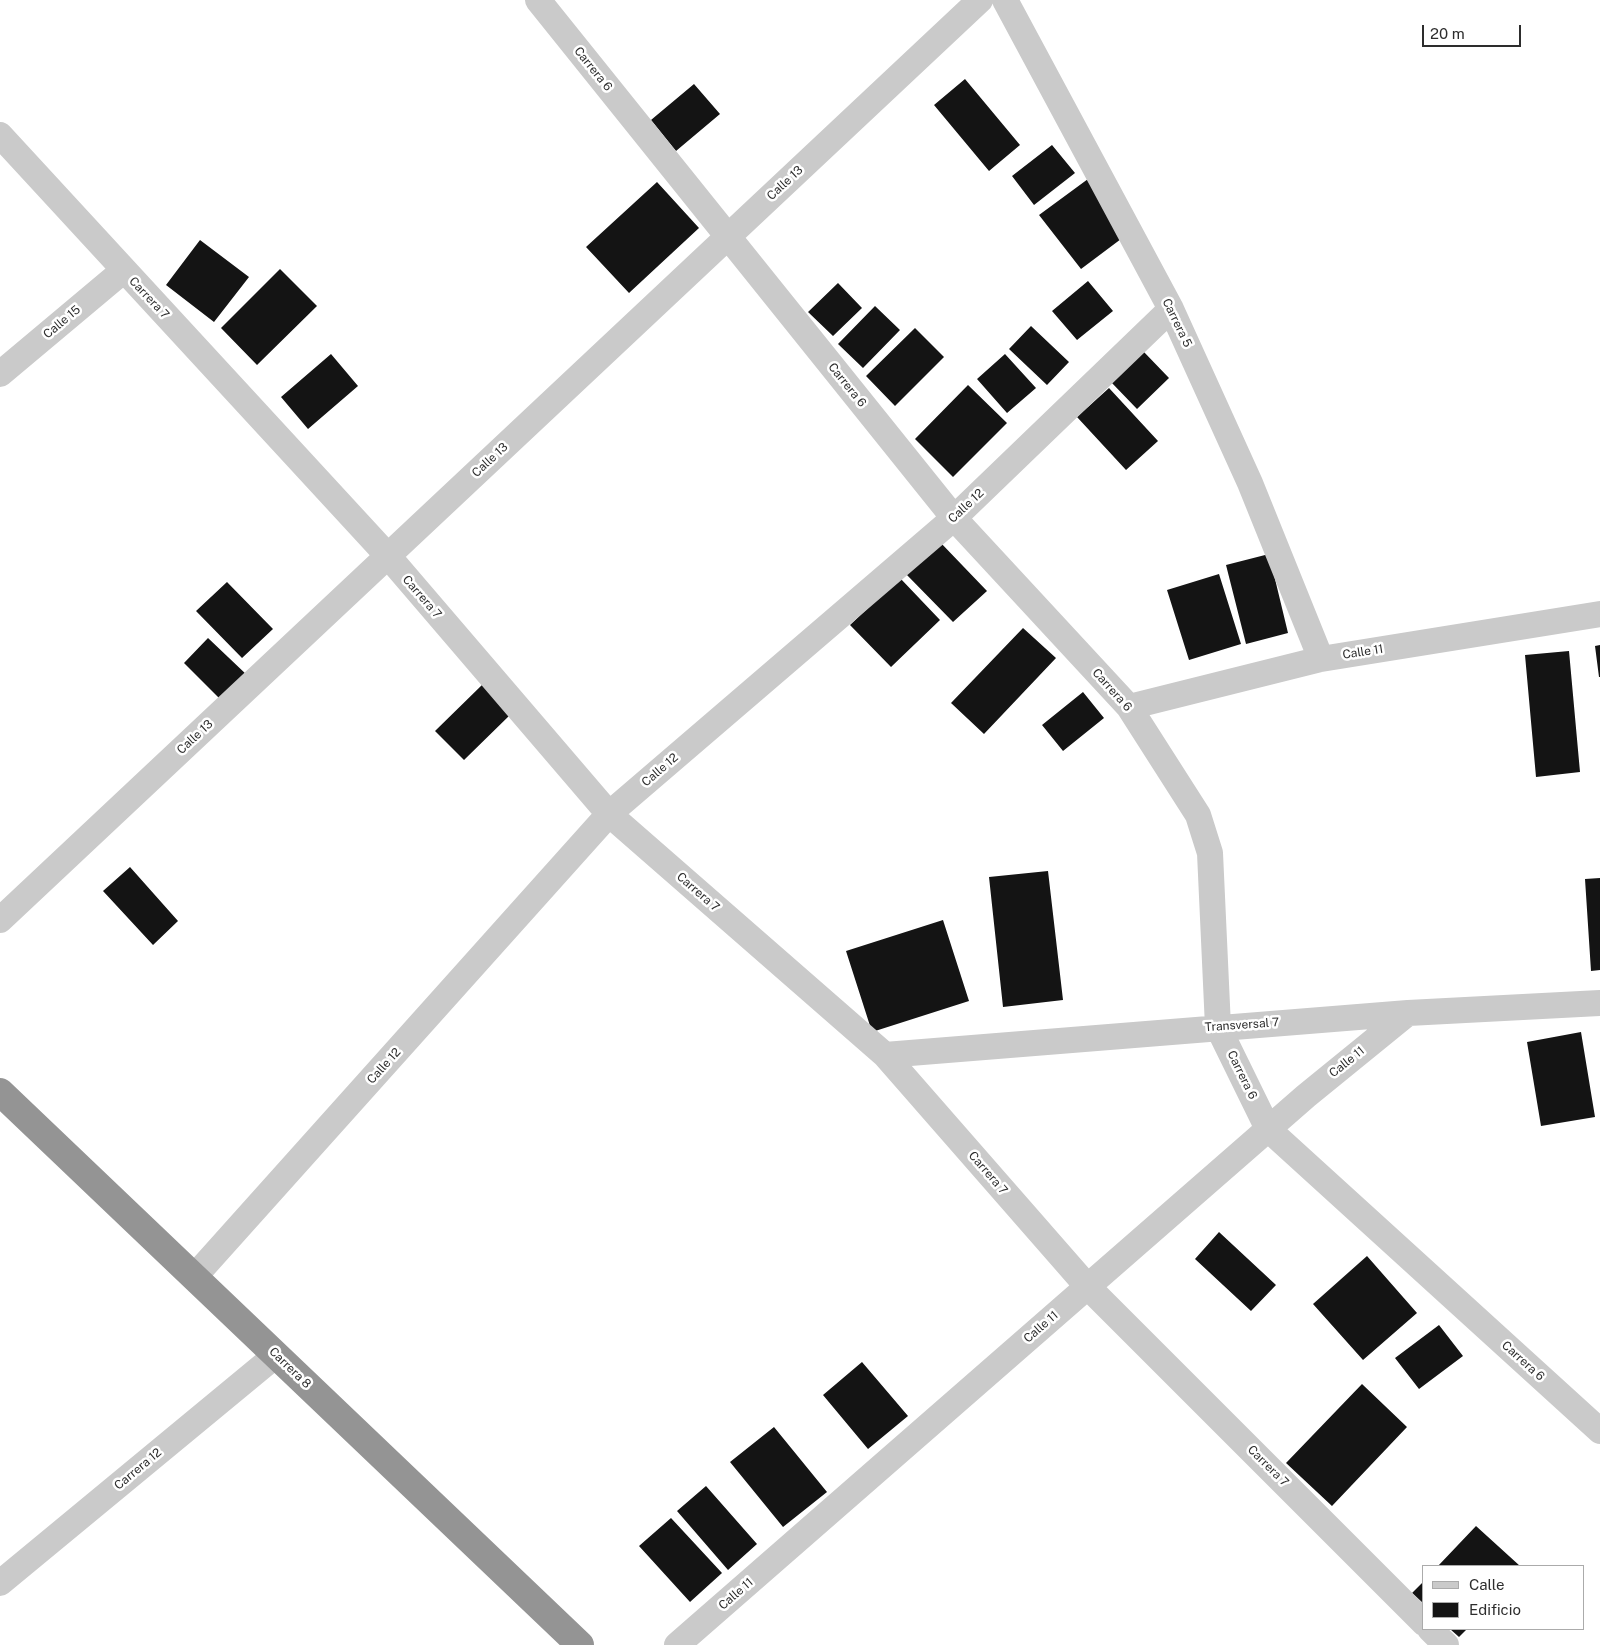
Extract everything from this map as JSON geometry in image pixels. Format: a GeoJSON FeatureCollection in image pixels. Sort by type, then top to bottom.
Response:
{"type":"FeatureCollection","features":[{"type":"Feature","properties":{"kind":"highway","name":"Carrera 8"},"geometry":{"type":"LineString","coordinates":[[0,1092],[580,1645]]}},
{"type":"Feature","properties":{"kind":"street","name":"Carrera 6"},"geometry":{"type":"LineString","coordinates":[[538,0],[954,518],[1129,707],[1198,815],[1210,853],[1218,1027],[1268,1129],[1600,1431]]}},
{"type":"Feature","properties":{"kind":"street","name":"Calle 13"},"geometry":{"type":"LineString","coordinates":[[0,920],[980,0]]}},
{"type":"Feature","properties":{"kind":"street","name":"Carrera 5"},"geometry":{"type":"LineString","coordinates":[[1005,0],[1171,309],[1250,482],[1321,659]]}},
{"type":"Feature","properties":{"kind":"street","name":"Carrera 7"},"geometry":{"type":"LineString","coordinates":[[0,135],[388,556],[609,814],[885,1055],[1087,1286],[1422,1621]]}},
{"type":"Feature","properties":{"kind":"street","name":"Calle 15"},"geometry":{"type":"LineString","coordinates":[[0,374],[124,270]]}},
{"type":"Feature","properties":{"kind":"street","name":"Calle 12"},"geometry":{"type":"LineString","coordinates":[[194,1277],[609,814],[954,518],[1171,309]]}},
{"type":"Feature","properties":{"kind":"street","name":"Calle 11"},"geometry":{"type":"LineString","coordinates":[[1129,707],[1321,659],[1600,614]]}},
{"type":"Feature","properties":{"kind":"street","name":"Transversal 7"},"geometry":{"type":"LineString","coordinates":[[885,1055],[1408,1013],[1600,1003]]}},
{"type":"Feature","properties":{"kind":"street","name":"Calle 11"},"geometry":{"type":"LineString","coordinates":[[677,1645],[1268,1129],[1408,1013]]}},
{"type":"Feature","properties":{"kind":"street","name":"Carrera 12"},"geometry":{"type":"LineString","coordinates":[[0,1583],[276,1355]]}},
{"type":"Feature","properties":{"kind":"street"},"geometry":{"type":"LineString","coordinates":[[1431,1630],[1446,1645]]}},
{"type":"Feature","properties":{"kind":"building"},"geometry":{"type":"Polygon","coordinates":[[[965,79],[1020,145],[989,171],[934,105],[965,79]]]}},
{"type":"Feature","properties":{"kind":"building"},"geometry":{"type":"Polygon","coordinates":[[[694,84],[720,114],[676,151],[651,120],[694,84]]]}},
{"type":"Feature","properties":{"kind":"building"},"geometry":{"type":"Polygon","coordinates":[[[1052,145],[1075,173],[1034,205],[1012,176],[1052,145]]]}},
{"type":"Feature","properties":{"kind":"building"},"geometry":{"type":"Polygon","coordinates":[[[1088,179],[1129,233],[1081,269],[1039,215],[1088,179]]]}},
{"type":"Feature","properties":{"kind":"building"},"geometry":{"type":"Polygon","coordinates":[[[657,182],[699,228],[629,293],[586,247],[657,182]]]}},
{"type":"Feature","properties":{"kind":"building"},"geometry":{"type":"Polygon","coordinates":[[[200,240],[249,277],[214,322],[166,285],[200,240]]]}},
{"type":"Feature","properties":{"kind":"building"},"geometry":{"type":"Polygon","coordinates":[[[280,269],[317,306],[257,365],[221,328],[280,269]]]}},
{"type":"Feature","properties":{"kind":"building"},"geometry":{"type":"Polygon","coordinates":[[[1088,281],[1113,311],[1077,340],[1052,311],[1088,281]]]}},
{"type":"Feature","properties":{"kind":"building"},"geometry":{"type":"Polygon","coordinates":[[[838,283],[862,308],[833,336],[808,312],[838,283]]]}},
{"type":"Feature","properties":{"kind":"building"},"geometry":{"type":"Polygon","coordinates":[[[875,306],[900,330],[863,368],[838,344],[875,306]]]}},
{"type":"Feature","properties":{"kind":"building"},"geometry":{"type":"Polygon","coordinates":[[[1031,326],[1069,362],[1047,385],[1009,349],[1031,326]]]}},
{"type":"Feature","properties":{"kind":"building"},"geometry":{"type":"Polygon","coordinates":[[[915,328],[944,357],[895,406],[866,376],[915,328]]]}},
{"type":"Feature","properties":{"kind":"building"},"geometry":{"type":"Polygon","coordinates":[[[1143,351],[1169,378],[1137,409],[1111,382],[1143,351]]]}},
{"type":"Feature","properties":{"kind":"building"},"geometry":{"type":"Polygon","coordinates":[[[331,354],[358,386],[308,429],[281,397],[331,354]]]}},
{"type":"Feature","properties":{"kind":"building"},"geometry":{"type":"Polygon","coordinates":[[[1005,354],[1036,388],[1007,413],[977,379],[1005,354]]]}},
{"type":"Feature","properties":{"kind":"building"},"geometry":{"type":"Polygon","coordinates":[[[968,385],[1007,423],[953,477],[915,439],[968,385]]]}},
{"type":"Feature","properties":{"kind":"building"},"geometry":{"type":"Polygon","coordinates":[[[1109,388],[1158,441],[1126,470],[1077,417],[1109,388]]]}},
{"type":"Feature","properties":{"kind":"building"},"geometry":{"type":"Polygon","coordinates":[[[939,541],[987,591],[953,622],[905,573],[939,541]]]}},
{"type":"Feature","properties":{"kind":"building"},"geometry":{"type":"Polygon","coordinates":[[[1269,554],[1288,633],[1246,644],[1226,565],[1269,554]]]}},
{"type":"Feature","properties":{"kind":"building"},"geometry":{"type":"Polygon","coordinates":[[[1219,574],[1241,644],[1189,660],[1167,590],[1219,574]]]}},
{"type":"Feature","properties":{"kind":"building"},"geometry":{"type":"Polygon","coordinates":[[[900,578],[940,620],[891,667],[850,625],[900,578]]]}},
{"type":"Feature","properties":{"kind":"building"},"geometry":{"type":"Polygon","coordinates":[[[227,582],[273,629],[242,658],[196,611],[227,582]]]}},
{"type":"Feature","properties":{"kind":"building"},"geometry":{"type":"Polygon","coordinates":[[[1023,628],[1056,658],[984,734],[951,703],[1023,628]]]}},
{"type":"Feature","properties":{"kind":"building"},"geometry":{"type":"Polygon","coordinates":[[[208,638],[248,676],[222,701],[184,663],[208,638]]]}},
{"type":"Feature","properties":{"kind":"building"},"geometry":{"type":"Polygon","coordinates":[[[1600,645],[1600,677],[1599,677],[1595,646],[1600,645]]]}},
{"type":"Feature","properties":{"kind":"building"},"geometry":{"type":"Polygon","coordinates":[[[1569,651],[1580,772],[1536,777],[1525,655],[1569,651]]]}},
{"type":"Feature","properties":{"kind":"building"},"geometry":{"type":"Polygon","coordinates":[[[483,684],[511,714],[464,760],[435,731],[483,684]]]}},
{"type":"Feature","properties":{"kind":"building"},"geometry":{"type":"Polygon","coordinates":[[[1083,692],[1104,718],[1063,751],[1042,725],[1083,692]]]}},
{"type":"Feature","properties":{"kind":"building"},"geometry":{"type":"Polygon","coordinates":[[[130,867],[178,921],[153,945],[103,891],[130,867]]]}},
{"type":"Feature","properties":{"kind":"building"},"geometry":{"type":"Polygon","coordinates":[[[1048,871],[1063,1000],[1003,1007],[989,877],[1048,871]]]}},
{"type":"Feature","properties":{"kind":"building"},"geometry":{"type":"Polygon","coordinates":[[[1600,878],[1600,970],[1591,971],[1585,879],[1600,878]]]}},
{"type":"Feature","properties":{"kind":"building"},"geometry":{"type":"Polygon","coordinates":[[[943,920],[969,1001],[872,1032],[846,951],[943,920]]]}},
{"type":"Feature","properties":{"kind":"building"},"geometry":{"type":"Polygon","coordinates":[[[1581,1032],[1595,1117],[1541,1126],[1527,1042],[1581,1032]]]}},
{"type":"Feature","properties":{"kind":"building"},"geometry":{"type":"Polygon","coordinates":[[[1219,1232],[1276,1285],[1251,1311],[1195,1259],[1219,1232]]]}},
{"type":"Feature","properties":{"kind":"building"},"geometry":{"type":"Polygon","coordinates":[[[1367,1256],[1417,1313],[1363,1360],[1313,1304],[1367,1256]]]}},
{"type":"Feature","properties":{"kind":"building"},"geometry":{"type":"Polygon","coordinates":[[[1439,1325],[1463,1356],[1419,1389],[1395,1358],[1439,1325]]]}},
{"type":"Feature","properties":{"kind":"building"},"geometry":{"type":"Polygon","coordinates":[[[862,1362],[908,1416],[868,1449],[823,1395],[862,1362]]]}},
{"type":"Feature","properties":{"kind":"building"},"geometry":{"type":"Polygon","coordinates":[[[1362,1384],[1407,1427],[1332,1506],[1286,1463],[1362,1384]]]}},
{"type":"Feature","properties":{"kind":"building"},"geometry":{"type":"Polygon","coordinates":[[[774,1427],[827,1492],[783,1527],[730,1462],[774,1427]]]}},
{"type":"Feature","properties":{"kind":"building"},"geometry":{"type":"Polygon","coordinates":[[[706,1486],[757,1544],[728,1570],[677,1511],[706,1486]]]}},
{"type":"Feature","properties":{"kind":"building"},"geometry":{"type":"Polygon","coordinates":[[[671,1518],[722,1573],[690,1602],[639,1546],[671,1518]]]}},
{"type":"Feature","properties":{"kind":"building"},"geometry":{"type":"Polygon","coordinates":[[[1476,1526],[1519,1565],[1439,1565],[1476,1526]]]}},
{"type":"Feature","properties":{"kind":"building"},"geometry":{"type":"Polygon","coordinates":[[[1422,1583],[1422,1602],[1412,1593],[1422,1583]]]}},
{"type":"Feature","properties":{"kind":"building"},"geometry":{"type":"Polygon","coordinates":[[[1451,1630],[1466,1630],[1459,1637],[1451,1630]]]}}]}
